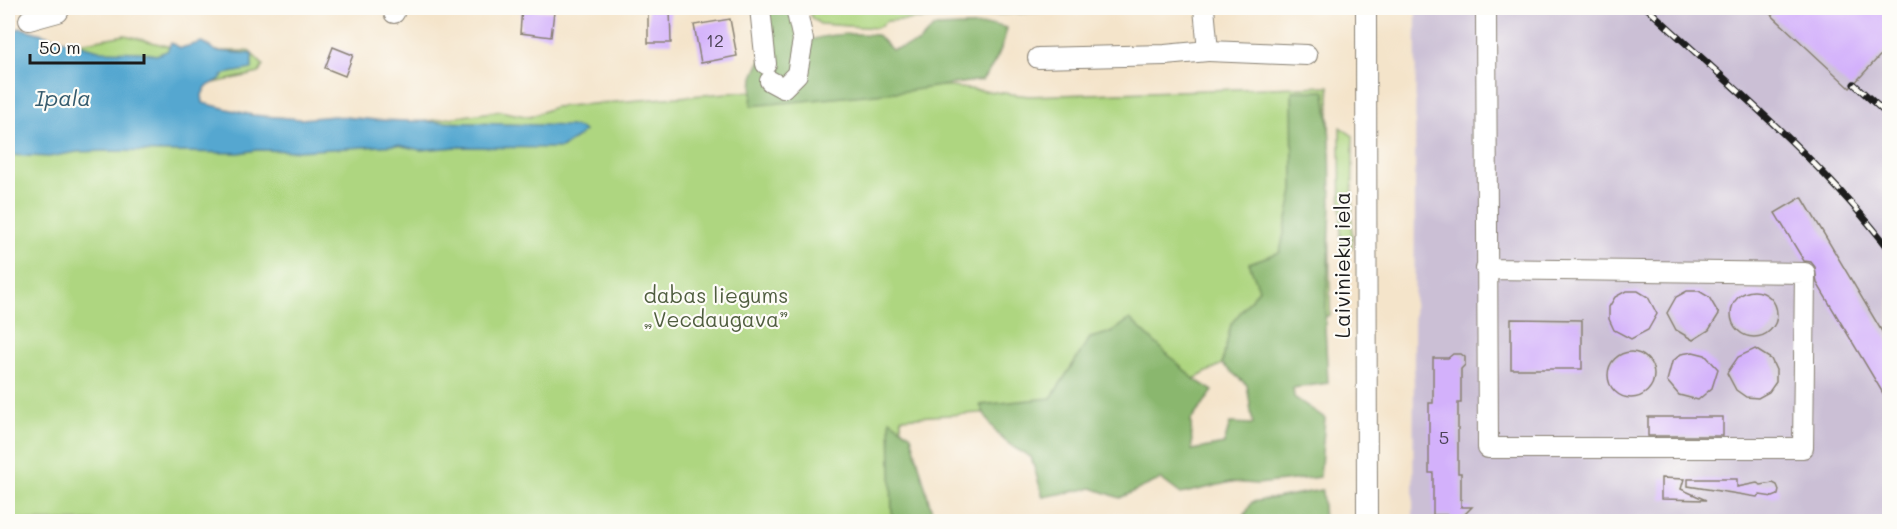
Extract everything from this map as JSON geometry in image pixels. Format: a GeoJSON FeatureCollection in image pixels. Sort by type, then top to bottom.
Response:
{"type":"FeatureCollection","features":[{"type":"Feature","properties":{"kind":"street"},"geometry":{"type":"LineString","coordinates":[[29,20],[58,12],[60,8]]}},
{"type":"Feature","properties":{"kind":"street"},"geometry":{"type":"LineString","coordinates":[[760,8],[768,72],[783,88],[797,74],[803,40],[796,8]]}},
{"type":"Feature","properties":{"kind":"street"},"geometry":{"type":"LineString","coordinates":[[1204,8],[1208,51]]}},
{"type":"Feature","properties":{"kind":"street","name":"Laivinieku iela"},"geometry":{"type":"LineString","coordinates":[[1366,8],[1367,522]]}},
{"type":"Feature","properties":{"kind":"street"},"geometry":{"type":"LineString","coordinates":[[1486,8],[1486,269],[1488,448],[1803,448],[1805,273],[1486,269]]}},
{"type":"Feature","properties":{"kind":"street"},"geometry":{"type":"LineString","coordinates":[[1038,58],[1164,55],[1208,51],[1307,55]]}},
{"type":"Feature","properties":{"kind":"shaded area"},"geometry":{"type":"Polygon","coordinates":[[[1416,8],[1889,8],[1889,521],[1413,522],[1416,8]]]}},
{"type":"Feature","properties":{"kind":"green space"},"geometry":{"type":"Polygon","coordinates":[[[764,8],[791,8],[811,40],[843,34],[877,35],[892,50],[918,43],[934,27],[995,25],[1007,28],[998,56],[982,80],[907,91],[751,106],[753,77],[763,55],[764,8]]]}},
{"type":"Feature","properties":{"kind":"green space"},"geometry":{"type":"Polygon","coordinates":[[[809,8],[1102,8],[887,21],[877,28],[820,24],[811,17],[809,8]]]}},
{"type":"Feature","properties":{"kind":"green space","name":"dabas liegums „Vecdaugava”"},"geometry":{"type":"Polygon","coordinates":[[[8,30],[18,30],[74,44],[125,35],[186,51],[249,51],[263,65],[259,73],[205,85],[197,94],[202,104],[222,116],[375,128],[500,111],[530,117],[554,107],[892,80],[1029,96],[1329,86],[1330,315],[1225,351],[1222,364],[1194,379],[1180,366],[1060,408],[901,418],[904,521],[8,521],[8,30]]]}},
{"type":"Feature","properties":{"kind":"green space"},"geometry":{"type":"Polygon","coordinates":[[[1292,91],[1325,91],[1330,138],[1331,206],[1325,328],[1328,383],[1293,388],[1294,397],[1325,418],[1320,477],[1257,484],[1231,482],[1181,494],[1161,479],[1120,498],[1092,488],[1043,497],[1031,457],[1006,442],[994,430],[980,405],[1051,398],[1090,338],[1112,332],[1130,319],[1194,379],[1213,391],[1191,420],[1192,450],[1224,444],[1230,423],[1253,424],[1247,385],[1222,364],[1231,324],[1259,289],[1249,263],[1280,252],[1293,191],[1292,91]]]}},
{"type":"Feature","properties":{"kind":"green space"},"geometry":{"type":"Polygon","coordinates":[[[1340,127],[1353,136],[1352,248],[1341,248],[1340,127]]]}},
{"type":"Feature","properties":{"kind":"green space"},"geometry":{"type":"Polygon","coordinates":[[[890,420],[911,435],[932,512],[932,521],[892,521],[890,420]]]}},
{"type":"Feature","properties":{"kind":"green space"},"geometry":{"type":"Polygon","coordinates":[[[1322,490],[1324,521],[1241,522],[1252,502],[1322,490]]]}},
{"type":"Feature","properties":{"kind":"water","name":"Ipala"},"geometry":{"type":"Polygon","coordinates":[[[21,28],[102,51],[140,52],[156,55],[167,51],[171,43],[181,48],[202,42],[216,51],[252,54],[252,69],[225,74],[206,87],[202,95],[203,103],[252,115],[301,119],[334,116],[376,120],[570,126],[584,131],[561,148],[457,147],[420,150],[398,145],[298,151],[257,150],[239,153],[108,151],[77,152],[49,157],[8,155],[8,44],[14,44],[15,30],[21,28]]]}},
{"type":"Feature","properties":{"kind":"building"},"geometry":{"type":"Polygon","coordinates":[[[522,8],[554,12],[551,37],[520,33],[522,8]]]}},
{"type":"Feature","properties":{"kind":"building"},"geometry":{"type":"Polygon","coordinates":[[[648,8],[670,8],[671,43],[648,43],[648,8]]]}},
{"type":"Feature","properties":{"kind":"building"},"geometry":{"type":"Polygon","coordinates":[[[1764,8],[1890,8],[1890,45],[1850,88],[1764,8]]]}},
{"type":"Feature","properties":{"kind":"building"},"geometry":{"type":"Polygon","coordinates":[[[730,19],[737,56],[701,63],[694,25],[730,19]]]}},
{"type":"Feature","properties":{"kind":"building"},"geometry":{"type":"Polygon","coordinates":[[[333,47],[353,55],[345,76],[325,68],[333,47]]]}},
{"type":"Feature","properties":{"kind":"building"},"geometry":{"type":"Polygon","coordinates":[[[1802,197],[1890,345],[1890,405],[1817,283],[1815,267],[1811,262],[1804,261],[1775,213],[1802,197]]]}},
{"type":"Feature","properties":{"kind":"building"},"geometry":{"type":"Polygon","coordinates":[[[1626,291],[1638,291],[1648,297],[1657,314],[1648,330],[1631,339],[1614,330],[1609,319],[1609,307],[1615,297],[1626,291]]]}},
{"type":"Feature","properties":{"kind":"building"},"geometry":{"type":"Polygon","coordinates":[[[1687,291],[1699,291],[1709,297],[1719,314],[1709,330],[1693,340],[1676,330],[1667,313],[1676,297],[1687,291]]]}},
{"type":"Feature","properties":{"kind":"building"},"geometry":{"type":"Polygon","coordinates":[[[1754,291],[1770,298],[1777,314],[1770,330],[1754,337],[1738,330],[1731,314],[1738,298],[1754,291]]]}},
{"type":"Feature","properties":{"kind":"building"},"geometry":{"type":"Polygon","coordinates":[[[1511,319],[1582,320],[1582,369],[1511,369],[1511,319]]]}},
{"type":"Feature","properties":{"kind":"building"},"geometry":{"type":"Polygon","coordinates":[[[1755,349],[1771,359],[1776,370],[1776,382],[1769,392],[1758,398],[1746,397],[1736,390],[1727,373],[1738,357],[1755,349]]]}},
{"type":"Feature","properties":{"kind":"building"},"geometry":{"type":"Polygon","coordinates":[[[1631,352],[1647,359],[1654,375],[1647,391],[1631,398],[1615,391],[1608,375],[1615,359],[1631,352]]]}},
{"type":"Feature","properties":{"kind":"building"},"geometry":{"type":"Polygon","coordinates":[[[1693,352],[1705,355],[1718,369],[1712,388],[1698,400],[1679,395],[1667,381],[1672,362],[1681,354],[1693,352]]]}},
{"type":"Feature","properties":{"kind":"building"},"geometry":{"type":"Polygon","coordinates":[[[1453,354],[1461,354],[1465,357],[1465,365],[1461,369],[1461,403],[1458,403],[1458,473],[1461,473],[1461,507],[1472,507],[1461,518],[1453,518],[1450,515],[1433,515],[1433,473],[1429,473],[1429,403],[1433,403],[1433,358],[1448,358],[1453,354]]]}},
{"type":"Feature","properties":{"kind":"building"},"geometry":{"type":"Polygon","coordinates":[[[1648,417],[1723,417],[1723,436],[1648,436],[1648,417]]]}},
{"type":"Feature","properties":{"kind":"building"},"geometry":{"type":"Polygon","coordinates":[[[1661,478],[1684,479],[1681,489],[1706,500],[1661,499],[1661,478]]]}},
{"type":"Feature","properties":{"kind":"building"},"geometry":{"type":"Polygon","coordinates":[[[1688,479],[1737,479],[1737,487],[1773,483],[1779,490],[1778,495],[1773,497],[1760,495],[1757,497],[1688,486],[1688,479]]]}},
{"type":"Feature","properties":{"kind":"railway"},"geometry":{"type":"LineString","coordinates":[[1647,8],[1805,154],[1835,185],[1890,250]]}},
{"type":"Feature","properties":{"kind":"railway"},"geometry":{"type":"LineString","coordinates":[[1854,84],[1890,117]]}}]}
